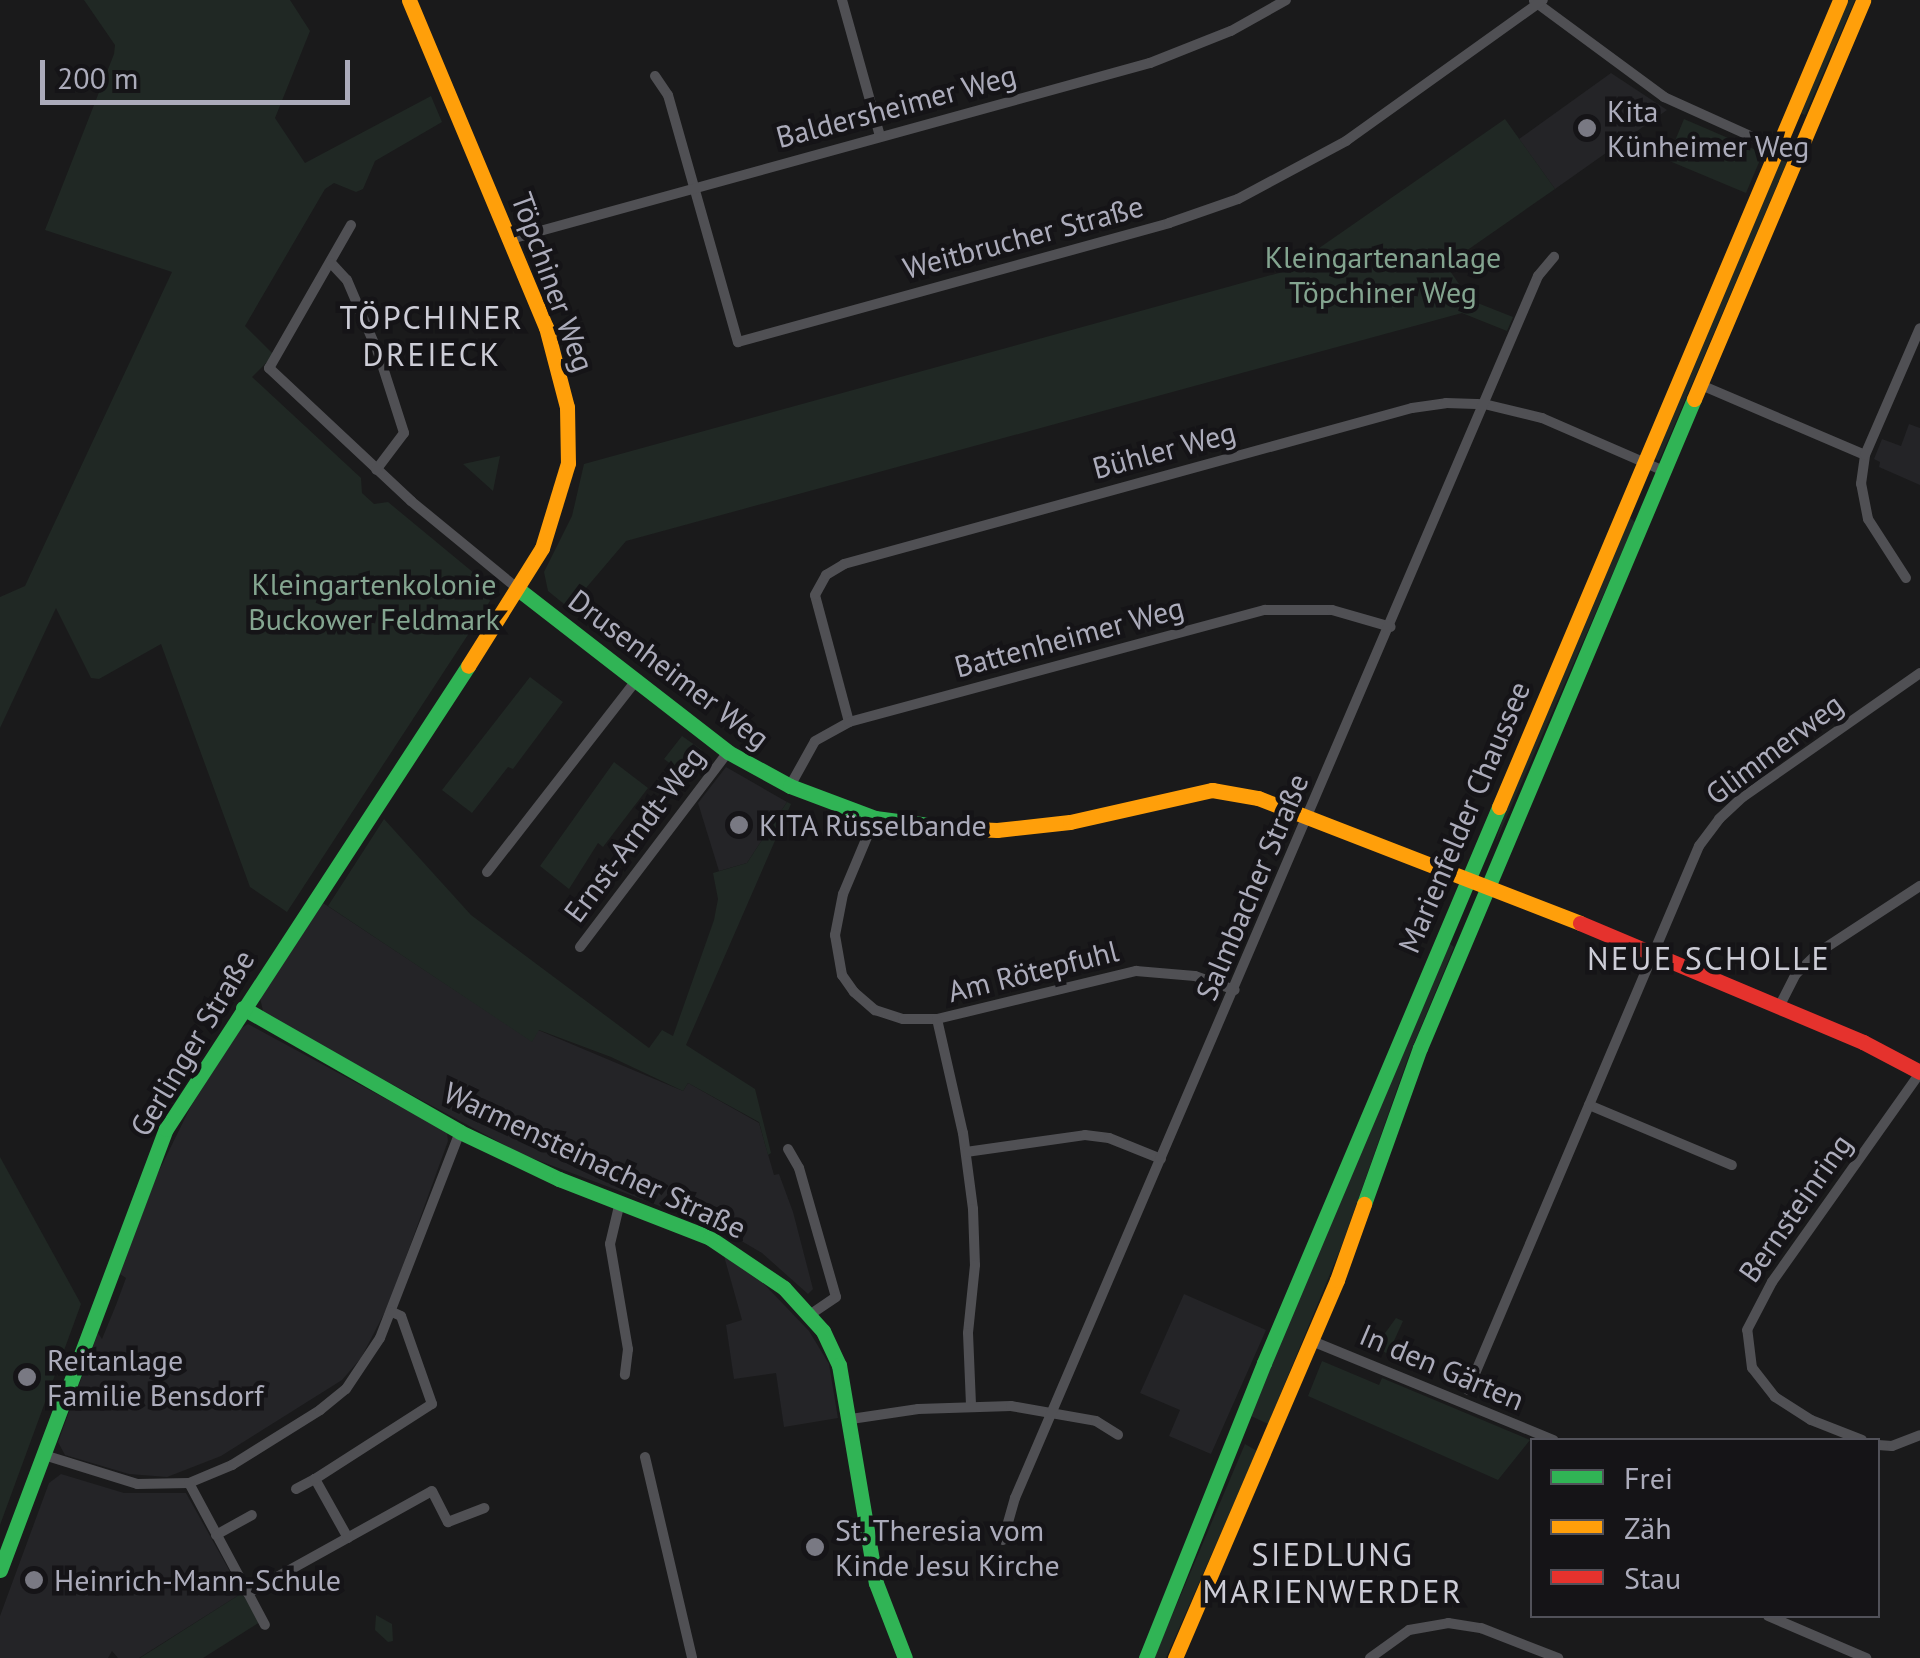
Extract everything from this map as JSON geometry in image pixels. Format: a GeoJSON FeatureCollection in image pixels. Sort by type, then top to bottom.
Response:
{"type":"FeatureCollection","features":[{"type":"Feature","properties":{"kind":"street","name":"Töpchiner Weg"},"geometry":{"type":"LineString","coordinates":[[409,0],[511,239],[554,355],[568,436],[558,506],[542,548],[518,589]]}},
{"type":"Feature","properties":{"kind":"street"},"geometry":{"type":"LineString","coordinates":[[842,0],[880,136]]}},
{"type":"Feature","properties":{"kind":"street","name":"Baldersheimer Weg"},"geometry":{"type":"LineString","coordinates":[[511,239],[1150,63],[1218,37],[1286,0]]}},
{"type":"Feature","properties":{"kind":"street","name":"Marienfelder Chaussee"},"geometry":{"type":"LineString","coordinates":[[1146,1658],[1469,877],[1840,0]]}},
{"type":"Feature","properties":{"kind":"street","name":"Marienfelder Chaussee"},"geometry":{"type":"LineString","coordinates":[[1175,1658],[1312,1341],[1416,1058],[1863,0]]}},
{"type":"Feature","properties":{"kind":"street"},"geometry":{"type":"LineString","coordinates":[[1538,1],[1664,98],[1797,157]]}},
{"type":"Feature","properties":{"kind":"street","name":"Weitbrucher Straße"},"geometry":{"type":"LineString","coordinates":[[655,76],[668,95],[738,342],[1169,223],[1238,199],[1346,141],[1538,1]]}},
{"type":"Feature","properties":{"kind":"street","name":"Drusenheimer Weg"},"geometry":{"type":"LineString","coordinates":[[351,225],[270,368],[376,470],[518,589],[728,752],[790,786],[875,818],[922,827],[996,830],[1070,822],[1212,790],[1258,798],[1489,885],[1779,1007],[1920,1073]]}},
{"type":"Feature","properties":{"kind":"street","name":"Salmbacher Straße"},"geometry":{"type":"LineString","coordinates":[[1003,1540],[1006,1520],[1538,276],[1554,256]]}},
{"type":"Feature","properties":{"kind":"street"},"geometry":{"type":"LineString","coordinates":[[331,262],[347,280],[379,355],[404,433],[376,470]]}},
{"type":"Feature","properties":{"kind":"street"},"geometry":{"type":"LineString","coordinates":[[1906,578],[1864,508],[1861,484],[1866,455],[1919,334]]}},
{"type":"Feature","properties":{"kind":"street"},"geometry":{"type":"LineString","coordinates":[[1700,385],[1866,455]]}},
{"type":"Feature","properties":{"kind":"street","name":"Bühler Weg"},"geometry":{"type":"LineString","coordinates":[[849,722],[816,609],[820,584],[835,568],[1412,408],[1484,404],[1542,418],[1664,470]]}},
{"type":"Feature","properties":{"kind":"street","name":"Gerlinger Straße"},"geometry":{"type":"LineString","coordinates":[[0,1570],[142,1184],[166,1129],[518,589]]}},
{"type":"Feature","properties":{"kind":"street","name":"Battenheimer Weg"},"geometry":{"type":"LineString","coordinates":[[790,786],[815,741],[849,722],[1265,610],[1332,610],[1391,627]]}},
{"type":"Feature","properties":{"kind":"street","name":"Glimmerweg"},"geometry":{"type":"LineString","coordinates":[[1468,1390],[1699,846],[1718,819],[1920,674]]}},
{"type":"Feature","properties":{"kind":"street"},"geometry":{"type":"LineString","coordinates":[[487,872],[635,682]]}},
{"type":"Feature","properties":{"kind":"street","name":"Ernst-Arndt-Weg"},"geometry":{"type":"LineString","coordinates":[[580,947],[728,752]]}},
{"type":"Feature","properties":{"kind":"street","name":"Am Rötepfuhl"},"geometry":{"type":"LineString","coordinates":[[875,818],[840,904],[835,935],[840,968],[854,992],[875,1010],[903,1019],[937,1019],[1136,971],[1195,976],[1234,990]]}},
{"type":"Feature","properties":{"kind":"street"},"geometry":{"type":"LineString","coordinates":[[1779,1007],[1796,974],[1820,952],[1920,886]]}},
{"type":"Feature","properties":{"kind":"street","name":"Warmensteinacher Straße"},"geometry":{"type":"LineString","coordinates":[[242,1008],[460,1132],[559,1179],[682,1225],[742,1256],[811,1314],[833,1349],[851,1420],[876,1583],[905,1658]]}},
{"type":"Feature","properties":{"kind":"street"},"geometry":{"type":"LineString","coordinates":[[937,1019],[966,1152],[975,1256],[968,1334],[971,1405]]}},
{"type":"Feature","properties":{"kind":"street","name":"Bernsteinring"},"geometry":{"type":"LineString","coordinates":[[1857,1438],[1811,1420],[1774,1397],[1752,1368],[1747,1330],[1772,1282],[1920,1073]]}},
{"type":"Feature","properties":{"kind":"street"},"geometry":{"type":"LineString","coordinates":[[1589,1105],[1732,1165]]}},
{"type":"Feature","properties":{"kind":"street"},"geometry":{"type":"LineString","coordinates":[[44,1455],[137,1484],[189,1482],[275,1441],[338,1395],[364,1365],[392,1312],[460,1132]]}},
{"type":"Feature","properties":{"kind":"street"},"geometry":{"type":"LineString","coordinates":[[966,1152],[1085,1135],[1124,1143],[1161,1159]]}},
{"type":"Feature","properties":{"kind":"street"},"geometry":{"type":"LineString","coordinates":[[788,1149],[800,1168],[836,1297],[811,1314]]}},
{"type":"Feature","properties":{"kind":"street"},"geometry":{"type":"LineString","coordinates":[[620,1202],[610,1244],[628,1349],[624,1375]]}},
{"type":"Feature","properties":{"kind":"street"},"geometry":{"type":"LineString","coordinates":[[296,1489],[432,1404],[401,1316],[392,1312]]}},
{"type":"Feature","properties":{"kind":"street","name":"In den Gärten"},"geometry":{"type":"LineString","coordinates":[[1312,1341],[1548,1438]]}},
{"type":"Feature","properties":{"kind":"street"},"geometry":{"type":"LineString","coordinates":[[851,1420],[971,1405],[1053,1411],[1096,1422],[1118,1436]]}},
{"type":"Feature","properties":{"kind":"street"},"geometry":{"type":"LineString","coordinates":[[1238,1433],[1268,1446]]}},
{"type":"Feature","properties":{"kind":"street"},"geometry":{"type":"LineString","coordinates":[[1880,1444],[1892,1446],[1920,1435]]}},
{"type":"Feature","properties":{"kind":"street"},"geometry":{"type":"LineString","coordinates":[[645,1457],[692,1658]]}},
{"type":"Feature","properties":{"kind":"street"},"geometry":{"type":"LineString","coordinates":[[315,1479],[348,1538]]}},
{"type":"Feature","properties":{"kind":"street"},"geometry":{"type":"LineString","coordinates":[[189,1482],[265,1624]]}},
{"type":"Feature","properties":{"kind":"street"},"geometry":{"type":"LineString","coordinates":[[248,1593],[431,1488],[448,1522],[484,1508]]}},
{"type":"Feature","properties":{"kind":"street"},"geometry":{"type":"LineString","coordinates":[[216,1535],[252,1515]]}},
{"type":"Feature","properties":{"kind":"street"},"geometry":{"type":"LineString","coordinates":[[1773,1618],[1866,1658]]}},
{"type":"Feature","properties":{"kind":"street"},"geometry":{"type":"LineString","coordinates":[[1370,1658],[1409,1630],[1448,1623],[1481,1628],[1558,1658]]}},
{"type":"Feature","properties":{"kind":"shaded area","name":"Kita Künheimer Weg"},"geometry":{"type":"Polygon","coordinates":[[[1611,73],[1667,110],[1555,189],[1519,139],[1611,73]]]}},
{"type":"Feature","properties":{"kind":"shaded area"},"geometry":{"type":"Polygon","coordinates":[[[1909,424],[1920,428],[1920,485],[1879,467],[1880,462],[1874,459],[1882,439],[1901,446],[1909,424]]]}},
{"type":"Feature","properties":{"kind":"shaded area","name":"KITA Rüsselbande"},"geometry":{"type":"Polygon","coordinates":[[[726,767],[787,802],[747,863],[719,871],[698,803],[726,767]]]}},
{"type":"Feature","properties":{"kind":"shaded area"},"geometry":{"type":"Polygon","coordinates":[[[323,903],[532,1041],[538,1030],[683,1091],[688,1083],[759,1123],[774,1175],[779,1174],[793,1212],[813,1289],[808,1294],[762,1253],[721,1229],[521,1154],[264,1015],[260,998],[323,903]]]}},
{"type":"Feature","properties":{"kind":"shaded area"},"geometry":{"type":"Polygon","coordinates":[[[248,1024],[447,1132],[448,1141],[389,1304],[361,1358],[342,1380],[221,1456],[167,1477],[129,1474],[65,1455],[58,1442],[98,1333],[102,1339],[126,1278],[120,1274],[155,1179],[191,1106],[240,1029],[248,1024]]]}},
{"type":"Feature","properties":{"kind":"shaded area"},"geometry":{"type":"Polygon","coordinates":[[[724,1256],[764,1284],[809,1331],[829,1364],[838,1418],[784,1427],[776,1373],[734,1379],[726,1325],[742,1320],[724,1256]]]}},
{"type":"Feature","properties":{"kind":"shaded area"},"geometry":{"type":"Polygon","coordinates":[[[1184,1294],[1266,1330],[1211,1454],[1169,1436],[1180,1410],[1140,1393],[1184,1294]]]}},
{"type":"Feature","properties":{"kind":"shaded area"},"geometry":{"type":"Polygon","coordinates":[[[61,1474],[124,1493],[186,1493],[242,1593],[139,1658],[118,1658],[112,1651],[108,1658],[0,1658],[0,1616],[49,1483],[61,1474]]]}},
{"type":"Feature","properties":{"kind":"green space","name":"Kleingartenkolonie Buckower Feldmark"},"geometry":{"type":"Polygon","coordinates":[[[84,0],[290,0],[310,31],[275,118],[305,163],[431,96],[442,122],[375,161],[363,189],[356,192],[334,183],[325,189],[245,326],[274,355],[252,377],[361,478],[362,493],[374,504],[388,502],[486,583],[490,601],[287,912],[250,887],[161,644],[99,679],[91,678],[56,608],[0,728],[0,597],[25,586],[172,272],[45,230],[114,54],[115,45],[84,0]]]}},
{"type":"Feature","properties":{"kind":"green space"},"geometry":{"type":"Polygon","coordinates":[[[1845,0],[1855,0],[1805,115],[1800,113],[1845,0]]]}},
{"type":"Feature","properties":{"kind":"green space","name":"Kleingartenanlage Töpchiner Weg"},"geometry":{"type":"Polygon","coordinates":[[[1505,119],[1555,189],[1446,265],[1470,300],[1513,317],[1507,331],[1462,313],[626,541],[569,608],[548,591],[544,572],[572,516],[584,464],[1286,271],[1505,119]]]}},
{"type":"Feature","properties":{"kind":"green space"},"geometry":{"type":"Polygon","coordinates":[[[1684,119],[1756,150],[1760,160],[1746,193],[1667,160],[1684,119]]]}},
{"type":"Feature","properties":{"kind":"green space"},"geometry":{"type":"Polygon","coordinates":[[[1780,159],[1787,162],[1659,461],[1652,457],[1780,159]]]}},
{"type":"Feature","properties":{"kind":"green space"},"geometry":{"type":"Polygon","coordinates":[[[500,456],[493,491],[463,464],[500,456]]]}},
{"type":"Feature","properties":{"kind":"green space"},"geometry":{"type":"Polygon","coordinates":[[[1628,516],[1635,522],[1495,844],[1513,784],[1628,516]]]}},
{"type":"Feature","properties":{"kind":"green space"},"geometry":{"type":"Polygon","coordinates":[[[530,677],[563,702],[513,769],[508,767],[472,813],[442,790],[530,677]]]}},
{"type":"Feature","properties":{"kind":"green space"},"geometry":{"type":"Polygon","coordinates":[[[682,736],[702,750],[683,773],[664,759],[682,736]]]}},
{"type":"Feature","properties":{"kind":"green space"},"geometry":{"type":"Polygon","coordinates":[[[614,762],[648,788],[603,847],[598,843],[569,889],[540,866],[614,762]]]}},
{"type":"Feature","properties":{"kind":"green space"},"geometry":{"type":"Polygon","coordinates":[[[787,802],[791,804],[686,1045],[755,1089],[771,1153],[768,1155],[759,1122],[688,1083],[683,1091],[611,1057],[539,1030],[532,1042],[328,906],[384,819],[471,915],[649,1048],[662,1030],[673,1036],[714,920],[718,899],[713,873],[747,863],[787,802]]]}},
{"type":"Feature","properties":{"kind":"green space"},"geometry":{"type":"Polygon","coordinates":[[[1449,943],[1454,947],[1408,1058],[1342,1245],[1268,1424],[1251,1416],[1264,1379],[1449,943]]]}},
{"type":"Feature","properties":{"kind":"green space","name":"Reitanlage Familie Bensdorf"},"geometry":{"type":"Polygon","coordinates":[[[0,1157],[81,1304],[0,1525],[0,1157]]]}},
{"type":"Feature","properties":{"kind":"green space"},"geometry":{"type":"Polygon","coordinates":[[[1396,1318],[1403,1321],[1388,1354],[1375,1347],[1396,1318]]]}},
{"type":"Feature","properties":{"kind":"green space"},"geometry":{"type":"Polygon","coordinates":[[[1322,1361],[1379,1385],[1382,1378],[1530,1440],[1498,1480],[1308,1396],[1322,1361]]]}},
{"type":"Feature","properties":{"kind":"green space"},"geometry":{"type":"Polygon","coordinates":[[[1245,1444],[1257,1451],[1166,1658],[1154,1658],[1245,1444]]]}},
{"type":"Feature","properties":{"kind":"green space"},"geometry":{"type":"Polygon","coordinates":[[[242,1593],[260,1622],[203,1658],[140,1658],[242,1593]]]}},
{"type":"Feature","properties":{"kind":"green space"},"geometry":{"type":"Polygon","coordinates":[[[376,1615],[392,1624],[393,1641],[388,1642],[375,1630],[376,1615]]]}},
{"type":"Feature","properties":{"kind":"traffic: fast"},"geometry":{"type":"LineString","coordinates":[[1364,1204],[1420,1048],[1694,399]]}},
{"type":"Feature","properties":{"kind":"traffic: fast"},"geometry":{"type":"LineString","coordinates":[[518,589],[728,752],[790,786],[875,818],[951,828]]}},
{"type":"Feature","properties":{"kind":"traffic: fast"},"geometry":{"type":"LineString","coordinates":[[0,1570],[166,1129],[468,666]]}},
{"type":"Feature","properties":{"kind":"traffic: fast"},"geometry":{"type":"LineString","coordinates":[[1146,1658],[1264,1363],[1499,807]]}},
{"type":"Feature","properties":{"kind":"traffic: fast"},"geometry":{"type":"LineString","coordinates":[[243,1008],[460,1132],[559,1179],[710,1238],[784,1288],[823,1331],[839,1365],[876,1583],[905,1658]]}},
{"type":"Feature","properties":{"kind":"traffic: slow"},"geometry":{"type":"LineString","coordinates":[[409,0],[546,327],[567,407],[568,463],[542,548],[468,666]]}},
{"type":"Feature","properties":{"kind":"traffic: slow"},"geometry":{"type":"LineString","coordinates":[[1499,807],[1840,0]]}},
{"type":"Feature","properties":{"kind":"traffic: slow"},"geometry":{"type":"LineString","coordinates":[[1694,399],[1863,0]]}},
{"type":"Feature","properties":{"kind":"traffic: slow"},"geometry":{"type":"LineString","coordinates":[[951,828],[997,830],[1070,822],[1212,790],[1258,798],[1580,923]]}},
{"type":"Feature","properties":{"kind":"traffic: slow"},"geometry":{"type":"LineString","coordinates":[[1175,1658],[1337,1280],[1364,1204]]}},
{"type":"Feature","properties":{"kind":"traffic: jam"},"geometry":{"type":"LineString","coordinates":[[1580,923],[1863,1042],[1920,1072]]}},
{"type":"Feature","properties":{"kind":"place","name":"Kita Künheimer Weg"},"geometry":{"type":"Point","coordinates":[1587,128]}},
{"type":"Feature","properties":{"kind":"place","name":"KITA Rüsselbande"},"geometry":{"type":"Point","coordinates":[739,825]}},
{"type":"Feature","properties":{"kind":"place","name":"Reitanlage Familie Bensdorf"},"geometry":{"type":"Point","coordinates":[27,1377]}},
{"type":"Feature","properties":{"kind":"place","name":"St. Theresia vom Kinde Jesu Kirche"},"geometry":{"type":"Point","coordinates":[815,1547]}},
{"type":"Feature","properties":{"kind":"place","name":"Heinrich-Mann-Schule"},"geometry":{"type":"Point","coordinates":[34,1580]}},
{"type":"Feature","properties":{"kind":"district","name":"TÖPCHINER DREIECK"},"geometry":{"type":"Point","coordinates":[432,336]}},
{"type":"Feature","properties":{"kind":"district","name":"NEUE SCHOLLE"},"geometry":{"type":"Point","coordinates":[1709,958]}},
{"type":"Feature","properties":{"kind":"district","name":"SIEDLUNG MARIENWERDER"},"geometry":{"type":"Point","coordinates":[1333,1574]}}]}
